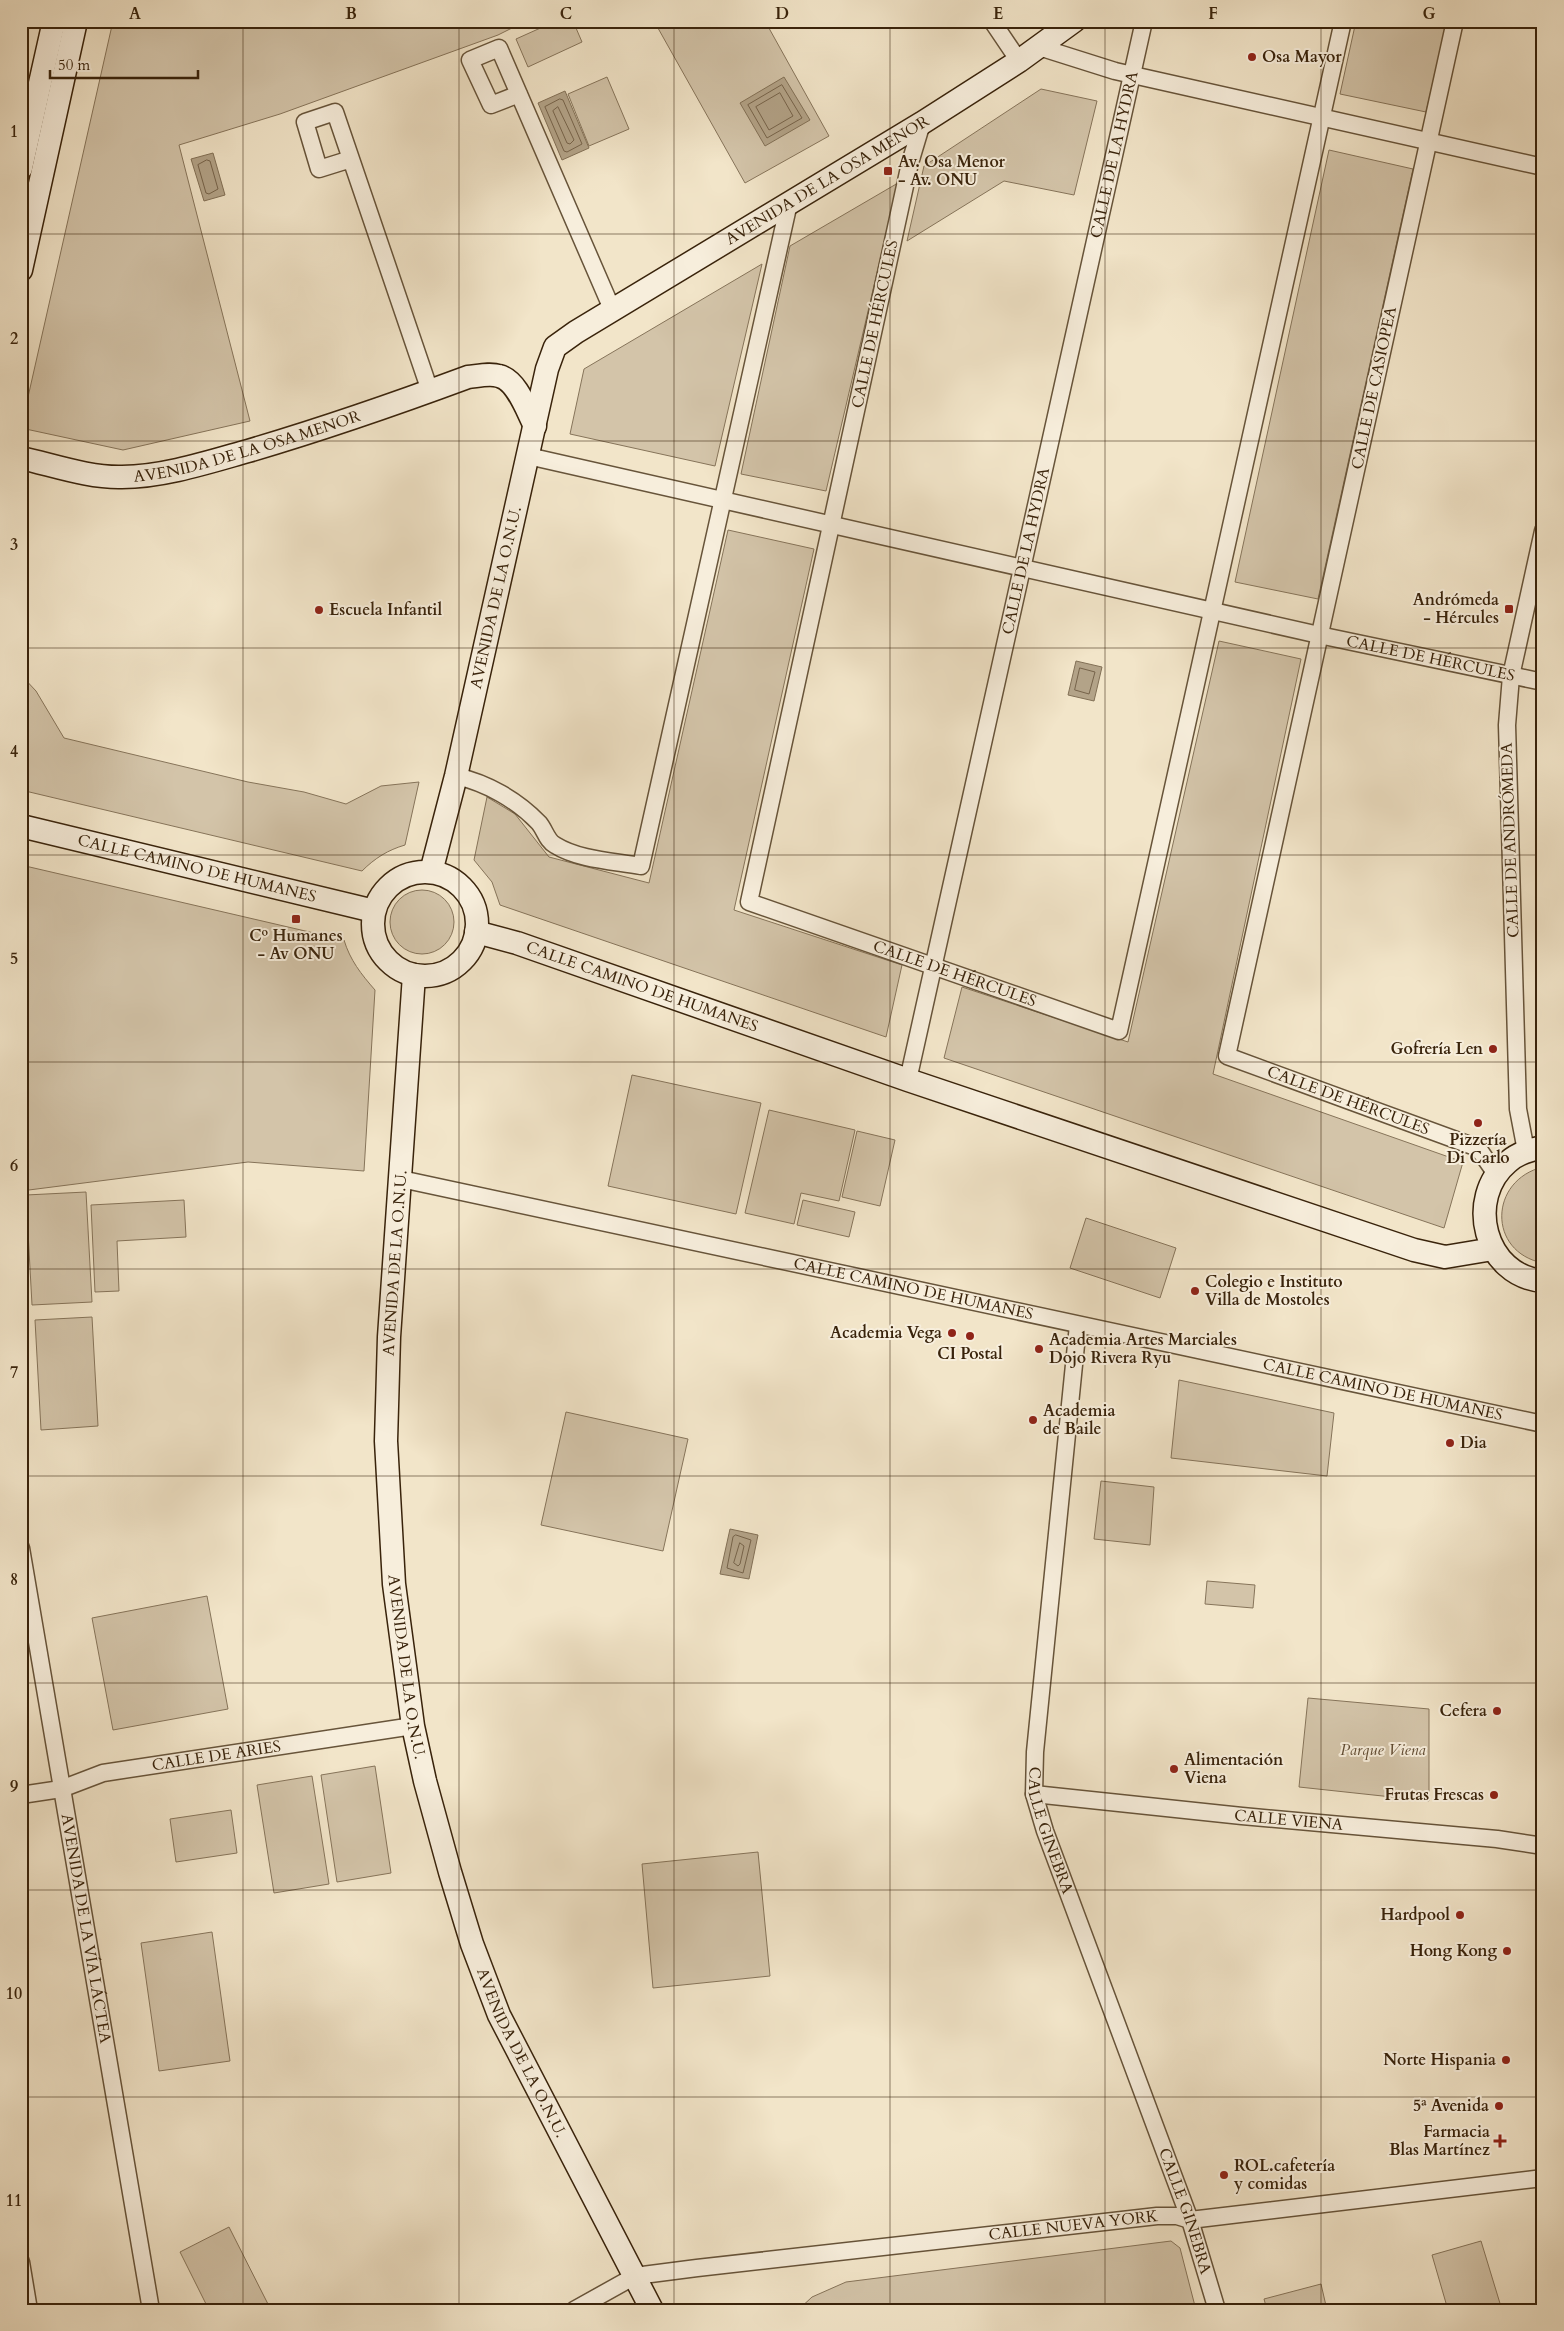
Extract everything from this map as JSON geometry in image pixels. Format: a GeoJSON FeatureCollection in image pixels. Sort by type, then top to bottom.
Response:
{"type":"FeatureCollection","features":[{"type":"Feature","properties":{"kind":"street"},"geometry":{"type":"LineString","coordinates":[[21,168],[54,21]]}},
{"type":"Feature","properties":{"kind":"street"},"geometry":{"type":"LineString","coordinates":[[21,270],[76,21]]}},
{"type":"Feature","properties":{"kind":"street"},"geometry":{"type":"LineString","coordinates":[[992,21],[1019,61]]}},
{"type":"Feature","properties":{"kind":"street","name":"AVENIDA DE LA OSA MENOR"},"geometry":{"type":"LineString","coordinates":[[576,332],[922,123],[1019,61],[1074,21]]}},
{"type":"Feature","properties":{"kind":"street","name":"CALLE DE LA HYDRA"},"geometry":{"type":"LineString","coordinates":[[908,1080],[1144,21]]}},
{"type":"Feature","properties":{"kind":"street"},"geometry":{"type":"LineString","coordinates":[[1211,611],[1343,21]]}},
{"type":"Feature","properties":{"kind":"street","name":"CALLE DE CASIOPEA"},"geometry":{"type":"LineString","coordinates":[[1319,635],[1455,21]]}},
{"type":"Feature","properties":{"kind":"street"},"geometry":{"type":"LineString","coordinates":[[1039,47],[1132,75],[1543,168]]}},
{"type":"Feature","properties":{"kind":"street"},"geometry":{"type":"LineString","coordinates":[[519,94],[612,309]]}},
{"type":"Feature","properties":{"kind":"street","name":"CALLE DE HÉRCULES"},"geometry":{"type":"LineString","coordinates":[[922,123],[910,164],[749,902],[1119,1031],[1211,611]]}},
{"type":"Feature","properties":{"kind":"street"},"geometry":{"type":"LineString","coordinates":[[351,158],[430,391]]}},
{"type":"Feature","properties":{"kind":"street"},"geometry":{"type":"LineString","coordinates":[[456,776],[478,781],[512,800],[539,824],[552,844],[570,853],[641,866],[789,203]]}},
{"type":"Feature","properties":{"kind":"street","name":"AVENIDA DE LA O.N.U."},"geometry":{"type":"LineString","coordinates":[[431,872],[456,776],[550,358],[555,347],[576,332]]}},
{"type":"Feature","properties":{"kind":"street","name":"AVENIDA DE LA OSA MENOR"},"geometry":{"type":"LineString","coordinates":[[21,458],[88,473],[122,477],[172,470],[221,459],[320,430],[468,377],[500,376],[509,382],[535,426]]}},
{"type":"Feature","properties":{"kind":"street","name":"CALLE DE HÉRCULES"},"geometry":{"type":"LineString","coordinates":[[528,456],[1211,611],[1543,682]]}},
{"type":"Feature","properties":{"kind":"street","name":"CALLE DE ANDRÓMEDA"},"geometry":{"type":"LineString","coordinates":[[1535,1149],[1518,1109],[1507,733],[1511,676],[1543,531]]}},
{"type":"Feature","properties":{"kind":"street","name":"CALLE DE HÉRCULES"},"geometry":{"type":"LineString","coordinates":[[1319,635],[1227,1056],[1478,1148],[1496,1174]]}},
{"type":"Feature","properties":{"kind":"street","name":"CALLE CAMINO DE HUMANES"},"geometry":{"type":"LineString","coordinates":[[21,826],[374,911]]}},
{"type":"Feature","properties":{"kind":"street"},"geometry":{"type":"LineString","coordinates":[[431,872],[447,876],[461,886],[471,899],[476,915],[476,932],[472,946],[465,958],[454,967],[442,974],[414,976],[398,970],[385,959],[376,944],[372,927],[374,911],[382,894],[395,881],[412,873],[431,872]]}},
{"type":"Feature","properties":{"kind":"street","name":"CALLE CAMINO DE HUMANES"},"geometry":{"type":"LineString","coordinates":[[476,932],[518,944],[908,1080],[1414,1250],[1445,1256],[1493,1249]]}},
{"type":"Feature","properties":{"kind":"street","name":"AVENIDA DE LA O.N.U."},"geometry":{"type":"LineString","coordinates":[[414,976],[389,1337],[386,1441],[394,1584],[414,1726],[425,1781],[440,1836],[486,1981],[499,2015],[652,2310]]}},
{"type":"Feature","properties":{"kind":"street"},"geometry":{"type":"LineString","coordinates":[[1535,1149],[1508,1161],[1496,1174],[1487,1190],[1483,1208],[1485,1229],[1493,1249],[1506,1265],[1520,1274],[1543,1281]]}},
{"type":"Feature","properties":{"kind":"street","name":"CALLE CAMINO DE HUMANES"},"geometry":{"type":"LineString","coordinates":[[401,1179],[1543,1424]]}},
{"type":"Feature","properties":{"kind":"street","name":"CALLE GINEBRA"},"geometry":{"type":"LineString","coordinates":[[1078,1325],[1036,1742],[1034,1794],[1045,1831],[1190,2220],[1216,2310]]}},
{"type":"Feature","properties":{"kind":"street","name":"AVENIDA DE LA VÍA LÁCTEA"},"geometry":{"type":"LineString","coordinates":[[21,1548],[151,2310]]}},
{"type":"Feature","properties":{"kind":"street","name":"CALLE DE ARIES"},"geometry":{"type":"LineString","coordinates":[[21,1795],[61,1790],[103,1773],[414,1726]]}},
{"type":"Feature","properties":{"kind":"street","name":"CALLE VIENA"},"geometry":{"type":"LineString","coordinates":[[1034,1794],[1242,1816],[1497,1839],[1543,1846]]}},
{"type":"Feature","properties":{"kind":"street","name":"CALLE NUEVA YORK"},"geometry":{"type":"LineString","coordinates":[[634,2276],[1157,2216],[1177,2216],[1190,2220],[1543,2178]]}},
{"type":"Feature","properties":{"kind":"street"},"geometry":{"type":"LineString","coordinates":[[21,2262],[29,2310]]}},
{"type":"Feature","properties":{"kind":"street"},"geometry":{"type":"LineString","coordinates":[[574,2310],[634,2276]]}},
{"type":"Feature","properties":{"kind":"green space"},"geometry":{"type":"Polygon","coordinates":[[[113,21],[526,21],[498,35],[280,114],[179,145],[250,421],[123,450],[21,428],[113,21]]]}},
{"type":"Feature","properties":{"kind":"green space"},"geometry":{"type":"Polygon","coordinates":[[[556,21],[573,21],[582,42],[528,67],[516,39],[556,21]]]}},
{"type":"Feature","properties":{"kind":"green space"},"geometry":{"type":"Polygon","coordinates":[[[654,21],[765,21],[829,136],[745,183],[654,21]]]}},
{"type":"Feature","properties":{"kind":"green space"},"geometry":{"type":"Polygon","coordinates":[[[1356,21],[1447,21],[1426,112],[1340,94],[1356,21]]]}},
{"type":"Feature","properties":{"kind":"green space"},"geometry":{"type":"Polygon","coordinates":[[[607,77],[629,129],[589,146],[568,94],[607,77]]]}},
{"type":"Feature","properties":{"kind":"green space"},"geometry":{"type":"Polygon","coordinates":[[[1041,89],[1097,101],[1074,195],[1004,181],[907,241],[924,166],[1041,89]]]}},
{"type":"Feature","properties":{"kind":"green space"},"geometry":{"type":"Polygon","coordinates":[[[1329,150],[1413,169],[1318,599],[1235,582],[1329,150]]]}},
{"type":"Feature","properties":{"kind":"green space"},"geometry":{"type":"Polygon","coordinates":[[[898,183],[826,491],[741,474],[790,246],[898,183]]]}},
{"type":"Feature","properties":{"kind":"green space"},"geometry":{"type":"Polygon","coordinates":[[[762,264],[715,466],[570,434],[584,369],[762,264]]]}},
{"type":"Feature","properties":{"kind":"green space"},"geometry":{"type":"Polygon","coordinates":[[[728,530],[814,549],[734,910],[902,965],[886,1037],[500,905],[492,882],[474,860],[487,797],[515,814],[549,857],[649,883],[728,530]]]}},
{"type":"Feature","properties":{"kind":"green space"},"geometry":{"type":"Polygon","coordinates":[[[1219,641],[1301,659],[1213,1074],[1463,1162],[1444,1228],[944,1058],[962,987],[1128,1042],[1219,641]]]}},
{"type":"Feature","properties":{"kind":"green space"},"geometry":{"type":"Polygon","coordinates":[[[21,675],[36,691],[64,738],[248,782],[304,792],[346,804],[381,786],[419,782],[405,845],[382,855],[362,871],[21,790],[21,675]]]}},
{"type":"Feature","properties":{"kind":"green space"},"geometry":{"type":"Polygon","coordinates":[[[21,865],[344,940],[349,954],[375,990],[364,1171],[248,1162],[21,1191],[21,865]]]}},
{"type":"Feature","properties":{"kind":"green space"},"geometry":{"type":"Polygon","coordinates":[[[422,890],[434,892],[445,899],[452,910],[454,922],[452,934],[445,945],[434,952],[422,954],[410,952],[399,945],[392,934],[390,922],[392,910],[399,899],[410,892],[422,890]]]}},
{"type":"Feature","properties":{"kind":"green space"},"geometry":{"type":"Polygon","coordinates":[[[632,1075],[761,1103],[736,1214],[608,1186],[632,1075]]]}},
{"type":"Feature","properties":{"kind":"green space"},"geometry":{"type":"Polygon","coordinates":[[[769,1110],[855,1130],[839,1201],[801,1193],[794,1224],[745,1213],[769,1110]]]}},
{"type":"Feature","properties":{"kind":"green space"},"geometry":{"type":"Polygon","coordinates":[[[857,1131],[895,1140],[880,1206],[842,1197],[857,1131]]]}},
{"type":"Feature","properties":{"kind":"green space"},"geometry":{"type":"Polygon","coordinates":[[[1543,1167],[1543,1263],[1525,1256],[1512,1245],[1504,1231],[1502,1216],[1505,1200],[1512,1186],[1525,1174],[1543,1167]]]}},
{"type":"Feature","properties":{"kind":"green space"},"geometry":{"type":"Polygon","coordinates":[[[86,1192],[92,1302],[32,1305],[26,1195],[86,1192]]]}},
{"type":"Feature","properties":{"kind":"green space"},"geometry":{"type":"Polygon","coordinates":[[[184,1200],[186,1237],[117,1241],[119,1291],[95,1292],[91,1205],[184,1200]]]}},
{"type":"Feature","properties":{"kind":"green space"},"geometry":{"type":"Polygon","coordinates":[[[803,1200],[855,1212],[849,1237],[797,1225],[803,1200]]]}},
{"type":"Feature","properties":{"kind":"green space"},"geometry":{"type":"Polygon","coordinates":[[[1086,1218],[1176,1248],[1160,1298],[1070,1268],[1086,1218]]]}},
{"type":"Feature","properties":{"kind":"green space"},"geometry":{"type":"Polygon","coordinates":[[[92,1317],[98,1426],[41,1430],[35,1320],[92,1317]]]}},
{"type":"Feature","properties":{"kind":"green space"},"geometry":{"type":"Polygon","coordinates":[[[1179,1380],[1334,1413],[1327,1476],[1171,1458],[1179,1380]]]}},
{"type":"Feature","properties":{"kind":"green space"},"geometry":{"type":"Polygon","coordinates":[[[566,1412],[688,1439],[663,1551],[541,1525],[566,1412]]]}},
{"type":"Feature","properties":{"kind":"green space"},"geometry":{"type":"Polygon","coordinates":[[[1101,1481],[1154,1487],[1150,1545],[1094,1539],[1101,1481]]]}},
{"type":"Feature","properties":{"kind":"green space"},"geometry":{"type":"Polygon","coordinates":[[[1207,1581],[1255,1585],[1253,1608],[1205,1604],[1207,1581]]]}},
{"type":"Feature","properties":{"kind":"green space"},"geometry":{"type":"Polygon","coordinates":[[[207,1596],[228,1709],[113,1730],[92,1618],[207,1596]]]}},
{"type":"Feature","properties":{"kind":"green space","name":"Parque Viena"},"geometry":{"type":"Polygon","coordinates":[[[1308,1698],[1429,1709],[1429,1801],[1299,1787],[1308,1698]]]}},
{"type":"Feature","properties":{"kind":"green space"},"geometry":{"type":"Polygon","coordinates":[[[375,1766],[391,1873],[337,1882],[321,1775],[375,1766]]]}},
{"type":"Feature","properties":{"kind":"green space"},"geometry":{"type":"Polygon","coordinates":[[[312,1776],[329,1884],[274,1893],[257,1785],[312,1776]]]}},
{"type":"Feature","properties":{"kind":"green space"},"geometry":{"type":"Polygon","coordinates":[[[231,1810],[237,1853],[176,1862],[170,1819],[231,1810]]]}},
{"type":"Feature","properties":{"kind":"green space"},"geometry":{"type":"Polygon","coordinates":[[[758,1852],[770,1976],[653,1988],[642,1864],[758,1852]]]}},
{"type":"Feature","properties":{"kind":"green space"},"geometry":{"type":"Polygon","coordinates":[[[212,1932],[230,2061],[159,2071],[141,1943],[212,1932]]]}},
{"type":"Feature","properties":{"kind":"green space"},"geometry":{"type":"Polygon","coordinates":[[[229,2227],[271,2310],[209,2310],[180,2252],[229,2227]]]}},
{"type":"Feature","properties":{"kind":"green space"},"geometry":{"type":"Polygon","coordinates":[[[1171,2241],[1180,2248],[1196,2310],[798,2310],[812,2297],[846,2282],[1171,2241]]]}},
{"type":"Feature","properties":{"kind":"green space"},"geometry":{"type":"Polygon","coordinates":[[[1481,2241],[1502,2310],[1448,2310],[1432,2255],[1481,2241]]]}},
{"type":"Feature","properties":{"kind":"green space"},"geometry":{"type":"Polygon","coordinates":[[[1321,2284],[1327,2310],[1267,2310],[1264,2299],[1321,2284]]]}},
{"type":"Feature","properties":{"kind":"water"},"geometry":{"type":"Polygon","coordinates":[[[784,77],[810,120],[765,146],[740,103],[784,77]]]}},
{"type":"Feature","properties":{"kind":"water"},"geometry":{"type":"Polygon","coordinates":[[[565,91],[589,148],[562,160],[538,103],[565,91]]]}},
{"type":"Feature","properties":{"kind":"water"},"geometry":{"type":"Polygon","coordinates":[[[213,153],[225,195],[204,201],[191,159],[213,153]]]}},
{"type":"Feature","properties":{"kind":"water"},"geometry":{"type":"Polygon","coordinates":[[[1076,661],[1102,667],[1094,701],[1068,695],[1076,661]]]}},
{"type":"Feature","properties":{"kind":"water"},"geometry":{"type":"Polygon","coordinates":[[[730,1529],[758,1535],[749,1579],[720,1574],[730,1529]]]}},
{"type":"Feature","properties":{"kind":"place","name":"Osa Mayor"},"geometry":{"type":"Point","coordinates":[1252,57]}},
{"type":"Feature","properties":{"kind":"place","name":"Av. Osa Menor - Av. ONU"},"geometry":{"type":"Point","coordinates":[888,171]}},
{"type":"Feature","properties":{"kind":"place","name":"Andrómeda - Hércules"},"geometry":{"type":"Point","coordinates":[1509,609]}},
{"type":"Feature","properties":{"kind":"place","name":"Escuela Infantil"},"geometry":{"type":"Point","coordinates":[319,610]}},
{"type":"Feature","properties":{"kind":"place","name":"Cº Humanes - Av ONU"},"geometry":{"type":"Point","coordinates":[296,919]}},
{"type":"Feature","properties":{"kind":"place","name":"Gofrería Len"},"geometry":{"type":"Point","coordinates":[1493,1049]}},
{"type":"Feature","properties":{"kind":"place","name":"Pizzería Di Carlo"},"geometry":{"type":"Point","coordinates":[1478,1123]}},
{"type":"Feature","properties":{"kind":"place","name":"Colegio e Instituto Villa de Mostoles"},"geometry":{"type":"Point","coordinates":[1195,1291]}},
{"type":"Feature","properties":{"kind":"place","name":"Academia Vega"},"geometry":{"type":"Point","coordinates":[952,1333]}},
{"type":"Feature","properties":{"kind":"place","name":"CI Postal"},"geometry":{"type":"Point","coordinates":[970,1336]}},
{"type":"Feature","properties":{"kind":"place","name":"Academia Artes Marciales Dojo Rivera Ryu"},"geometry":{"type":"Point","coordinates":[1039,1349]}},
{"type":"Feature","properties":{"kind":"place","name":"Academia de Baile"},"geometry":{"type":"Point","coordinates":[1033,1420]}},
{"type":"Feature","properties":{"kind":"place","name":"Dia"},"geometry":{"type":"Point","coordinates":[1450,1443]}},
{"type":"Feature","properties":{"kind":"place","name":"Cefera"},"geometry":{"type":"Point","coordinates":[1497,1711]}},
{"type":"Feature","properties":{"kind":"place","name":"Alimentación Viena"},"geometry":{"type":"Point","coordinates":[1174,1769]}},
{"type":"Feature","properties":{"kind":"place","name":"Frutas Frescas"},"geometry":{"type":"Point","coordinates":[1494,1795]}},
{"type":"Feature","properties":{"kind":"place","name":"Hardpool"},"geometry":{"type":"Point","coordinates":[1460,1915]}},
{"type":"Feature","properties":{"kind":"place","name":"Hong Kong"},"geometry":{"type":"Point","coordinates":[1507,1951]}},
{"type":"Feature","properties":{"kind":"place","name":"Norte Hispania"},"geometry":{"type":"Point","coordinates":[1506,2060]}},
{"type":"Feature","properties":{"kind":"place","name":"5ª Avenida"},"geometry":{"type":"Point","coordinates":[1499,2106]}},
{"type":"Feature","properties":{"kind":"place","name":"Farmacia Blas Martínez"},"geometry":{"type":"Point","coordinates":[1500,2141]}},
{"type":"Feature","properties":{"kind":"place","name":"ROL.cafetería y comidas"},"geometry":{"type":"Point","coordinates":[1224,2175]}}]}
